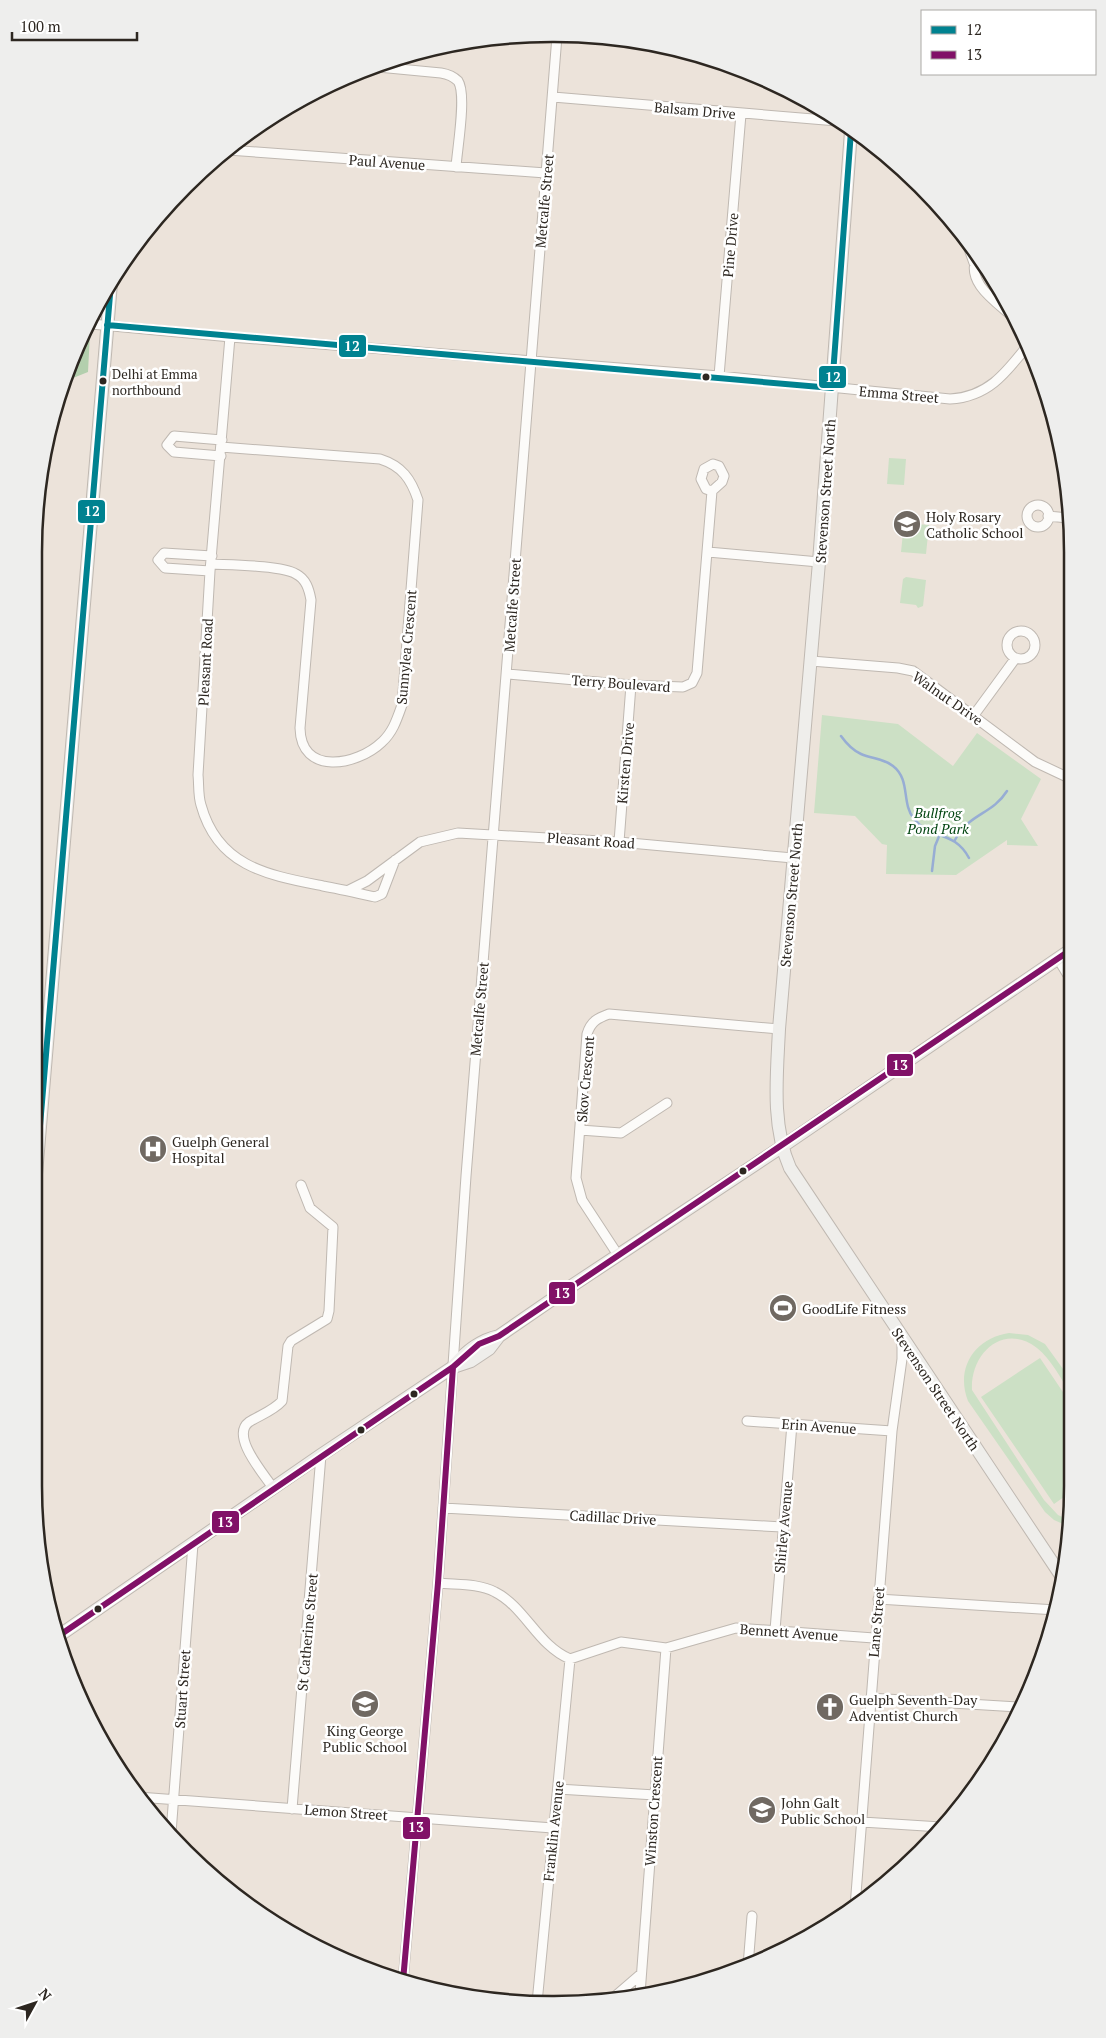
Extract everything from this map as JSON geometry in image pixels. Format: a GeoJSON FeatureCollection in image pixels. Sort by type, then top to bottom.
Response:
{"type":"FeatureCollection","features":[{"type":"Feature","properties":{"kind":"main road","name":"Stevenson Street North"},"geometry":{"type":"LineString","coordinates":[[850,138],[820,562],[779,1029],[776,1093],[783,1146],[790,1168],[1056,1569]]}},
{"type":"Feature","properties":{"kind":"main road"},"geometry":{"type":"LineString","coordinates":[[42,1104],[110,300]]}},
{"type":"Feature","properties":{"kind":"main road"},"geometry":{"type":"LineString","coordinates":[[65,1633],[321,1455],[452,1367],[470,1361],[489,1349],[499,1336],[1064,955]]}},
{"type":"Feature","properties":{"kind":"street","name":"Metcalfe Street"},"geometry":{"type":"LineString","coordinates":[[405,1973],[438,1583],[466,1176],[495,834],[557,42]]}},
{"type":"Feature","properties":{"kind":"street"},"geometry":{"type":"LineString","coordinates":[[394,69],[451,75],[458,82],[461,96],[456,167]]}},
{"type":"Feature","properties":{"kind":"street","name":"Balsam Drive"},"geometry":{"type":"LineString","coordinates":[[553,97],[822,120]]}},
{"type":"Feature","properties":{"kind":"street","name":"Pine Drive"},"geometry":{"type":"LineString","coordinates":[[720,376],[741,114]]}},
{"type":"Feature","properties":{"kind":"street","name":"Paul Avenue"},"geometry":{"type":"LineString","coordinates":[[239,151],[546,173]]}},
{"type":"Feature","properties":{"kind":"street"},"geometry":{"type":"LineString","coordinates":[[975,266],[974,272],[979,284],[997,301]]}},
{"type":"Feature","properties":{"kind":"street","name":"Emma Street"},"geometry":{"type":"LineString","coordinates":[[96,324],[962,398],[993,385],[1006,374],[1022,352]]}},
{"type":"Feature","properties":{"kind":"street","name":"Pleasant Road"},"geometry":{"type":"LineString","coordinates":[[230,337],[211,564],[198,775],[201,804],[210,826],[228,852],[252,869],[281,878],[349,890],[375,897],[382,894],[395,860]]}},
{"type":"Feature","properties":{"kind":"street","name":"Sunnylea Crescent"},"geometry":{"type":"LineString","coordinates":[[211,564],[165,568],[158,560],[164,553],[211,564],[284,570],[302,578],[309,588],[311,600],[300,728],[303,746],[307,752],[314,758],[330,762],[351,760],[383,742],[395,724],[402,705],[418,500],[413,485],[394,464],[380,460],[221,447],[174,436],[168,445],[174,452],[221,447]]}},
{"type":"Feature","properties":{"kind":"street","name":"Terry Boulevard"},"geometry":{"type":"LineString","coordinates":[[507,674],[631,685],[683,687],[692,683],[697,672],[712,491]]}},
{"type":"Feature","properties":{"kind":"street"},"geometry":{"type":"LineString","coordinates":[[1048,516],[1062,517]]}},
{"type":"Feature","properties":{"kind":"street"},"geometry":{"type":"LineString","coordinates":[[708,552],[820,562]]}},
{"type":"Feature","properties":{"kind":"street"},"geometry":{"type":"LineString","coordinates":[[974,715],[1015,659]]}},
{"type":"Feature","properties":{"kind":"street","name":"Walnut Drive"},"geometry":{"type":"LineString","coordinates":[[811,661],[898,668],[913,672],[974,715],[1035,762],[1064,776]]}},
{"type":"Feature","properties":{"kind":"street","name":"Kirsten Drive"},"geometry":{"type":"LineString","coordinates":[[619,842],[631,685]]}},
{"type":"Feature","properties":{"kind":"street","name":"Pleasant Road"},"geometry":{"type":"LineString","coordinates":[[349,890],[367,881],[420,842],[458,833],[619,842],[793,858]]}},
{"type":"Feature","properties":{"kind":"street"},"geometry":{"type":"LineString","coordinates":[[1058,959],[1064,969]]}},
{"type":"Feature","properties":{"kind":"street","name":"Skov Crescent"},"geometry":{"type":"LineString","coordinates":[[618,1255],[579,1193],[576,1178],[587,1034],[590,1026],[597,1018],[610,1014],[779,1029]]}},
{"type":"Feature","properties":{"kind":"street"},"geometry":{"type":"LineString","coordinates":[[580,1130],[621,1133],[667,1103]]}},
{"type":"Feature","properties":{"kind":"street"},"geometry":{"type":"LineString","coordinates":[[273,1488],[244,1443],[242,1433],[247,1423],[282,1401],[288,1346],[291,1341],[327,1319],[329,1311],[333,1227],[310,1208],[301,1185]]}},
{"type":"Feature","properties":{"kind":"street","name":"Lane Street"},"geometry":{"type":"LineString","coordinates":[[856,1896],[874,1638],[892,1431],[902,1359],[902,1338]]}},
{"type":"Feature","properties":{"kind":"street","name":"Erin Avenue"},"geometry":{"type":"LineString","coordinates":[[747,1421],[892,1431]]}},
{"type":"Feature","properties":{"kind":"street","name":"Shirley Avenue"},"geometry":{"type":"LineString","coordinates":[[775,1630],[792,1424]]}},
{"type":"Feature","properties":{"kind":"street","name":"St Catherine Street"},"geometry":{"type":"LineString","coordinates":[[292,1808],[321,1455]]}},
{"type":"Feature","properties":{"kind":"street","name":"Cadillac Drive"},"geometry":{"type":"LineString","coordinates":[[443,1508],[782,1527]]}},
{"type":"Feature","properties":{"kind":"street","name":"Stuart Street"},"geometry":{"type":"LineString","coordinates":[[172,1825],[193,1544]]}},
{"type":"Feature","properties":{"kind":"street"},"geometry":{"type":"LineString","coordinates":[[438,1583],[476,1586],[495,1592],[509,1603],[553,1649],[570,1659]]}},
{"type":"Feature","properties":{"kind":"street"},"geometry":{"type":"LineString","coordinates":[[878,1598],[1048,1609]]}},
{"type":"Feature","properties":{"kind":"street","name":"Bennett Avenue"},"geometry":{"type":"LineString","coordinates":[[570,1659],[621,1642],[666,1648],[736,1628],[874,1638]]}},
{"type":"Feature","properties":{"kind":"street","name":"Winston Crescent"},"geometry":{"type":"LineString","coordinates":[[640,1988],[666,1648]]}},
{"type":"Feature","properties":{"kind":"street","name":"Franklin Avenue"},"geometry":{"type":"LineString","coordinates":[[538,1995],[570,1659]]}},
{"type":"Feature","properties":{"kind":"street"},"geometry":{"type":"LineString","coordinates":[[870,1698],[1013,1707]]}},
{"type":"Feature","properties":{"kind":"street"},"geometry":{"type":"LineString","coordinates":[[558,1789],[654,1795]]}},
{"type":"Feature","properties":{"kind":"street","name":"Lemon Street"},"geometry":{"type":"LineString","coordinates":[[150,1798],[553,1828]]}},
{"type":"Feature","properties":{"kind":"street"},"geometry":{"type":"LineString","coordinates":[[862,1822],[933,1826]]}},
{"type":"Feature","properties":{"kind":"street"},"geometry":{"type":"LineString","coordinates":[[749,1957],[752,1916]]}},
{"type":"Feature","properties":{"kind":"street"},"geometry":{"type":"LineString","coordinates":[[622,1991],[641,1974]]}},
{"type":"Feature","properties":{"kind":"green space"},"geometry":{"type":"Polygon","coordinates":[[[90,339],[88,372],[74,378],[90,339]]]}},
{"type":"Feature","properties":{"kind":"green space"},"geometry":{"type":"Polygon","coordinates":[[[889,458],[906,459],[904,485],[887,484],[889,458]]]}},
{"type":"Feature","properties":{"kind":"green space"},"geometry":{"type":"Polygon","coordinates":[[[904,523],[929,525],[926,554],[901,552],[904,523]]]}},
{"type":"Feature","properties":{"kind":"green space"},"geometry":{"type":"Polygon","coordinates":[[[906,577],[926,580],[923,606],[918,608],[916,605],[900,603],[903,579],[906,577]]]}},
{"type":"Feature","properties":{"kind":"green space","name":"Bullfrog Pond Park"},"geometry":{"type":"Polygon","coordinates":[[[822,715],[898,724],[953,766],[977,733],[1041,779],[1021,819],[1038,846],[1007,845],[1007,840],[956,875],[886,874],[887,845],[882,844],[855,816],[814,813],[822,715]]]}},
{"type":"Feature","properties":{"kind":"green space"},"geometry":{"type":"Polygon","coordinates":[[[1009,1333],[1028,1335],[1045,1344],[1064,1370],[1064,1383],[1051,1363],[1037,1348],[1024,1341],[1001,1340],[983,1354],[973,1377],[972,1390],[1044,1500],[1062,1517],[1062,1523],[1054,1520],[1045,1512],[968,1401],[964,1377],[966,1366],[978,1348],[986,1341],[1009,1333]]]}},
{"type":"Feature","properties":{"kind":"green space"},"geometry":{"type":"Polygon","coordinates":[[[1040,1358],[1064,1394],[1063,1497],[1054,1504],[981,1397],[1040,1358]]]}},
{"type":"Feature","properties":{"kind":"waterway"},"geometry":{"type":"LineString","coordinates":[[841,736],[858,752],[865,756],[885,761],[893,766],[902,778],[910,813],[914,819],[921,826],[956,843],[969,858]]}},
{"type":"Feature","properties":{"kind":"waterway"},"geometry":{"type":"LineString","coordinates":[[955,840],[967,824],[995,805],[1007,791]]}},
{"type":"Feature","properties":{"kind":"waterway"},"geometry":{"type":"LineString","coordinates":[[932,871],[935,846],[940,834]]}},
{"type":"Feature","properties":{"kind":"transit line","name":"12"},"geometry":{"type":"LineString","coordinates":[[107,325],[832,388],[850,138]]}},
{"type":"Feature","properties":{"kind":"transit line","name":"12"},"geometry":{"type":"LineString","coordinates":[[42,1102],[110,301]]}},
{"type":"Feature","properties":{"kind":"transit line","name":"13"},"geometry":{"type":"LineString","coordinates":[[65,1632],[453,1367],[479,1344],[499,1336],[1064,954]]}},
{"type":"Feature","properties":{"kind":"transit line","name":"13"},"geometry":{"type":"LineString","coordinates":[[404,1973],[438,1583],[453,1367]]}},
{"type":"Feature","properties":{"kind":"place","name":"Delhi at Emma northbound"},"geometry":{"type":"Point","coordinates":[103,381]}},
{"type":"Feature","properties":{"kind":"place","name":"Holy Rosary Catholic School"},"geometry":{"type":"Point","coordinates":[907,524]}},
{"type":"Feature","properties":{"kind":"place","name":"Guelph General Hospital"},"geometry":{"type":"Point","coordinates":[153,1149]}},
{"type":"Feature","properties":{"kind":"place","name":"GoodLife Fitness"},"geometry":{"type":"Point","coordinates":[783,1308]}},
{"type":"Feature","properties":{"kind":"place","name":"King George Public School"},"geometry":{"type":"Point","coordinates":[365,1704]}},
{"type":"Feature","properties":{"kind":"place","name":"Guelph Seventh-Day Adventist Church"},"geometry":{"type":"Point","coordinates":[830,1707]}},
{"type":"Feature","properties":{"kind":"place","name":"John Galt Public School"},"geometry":{"type":"Point","coordinates":[762,1810]}}]}
